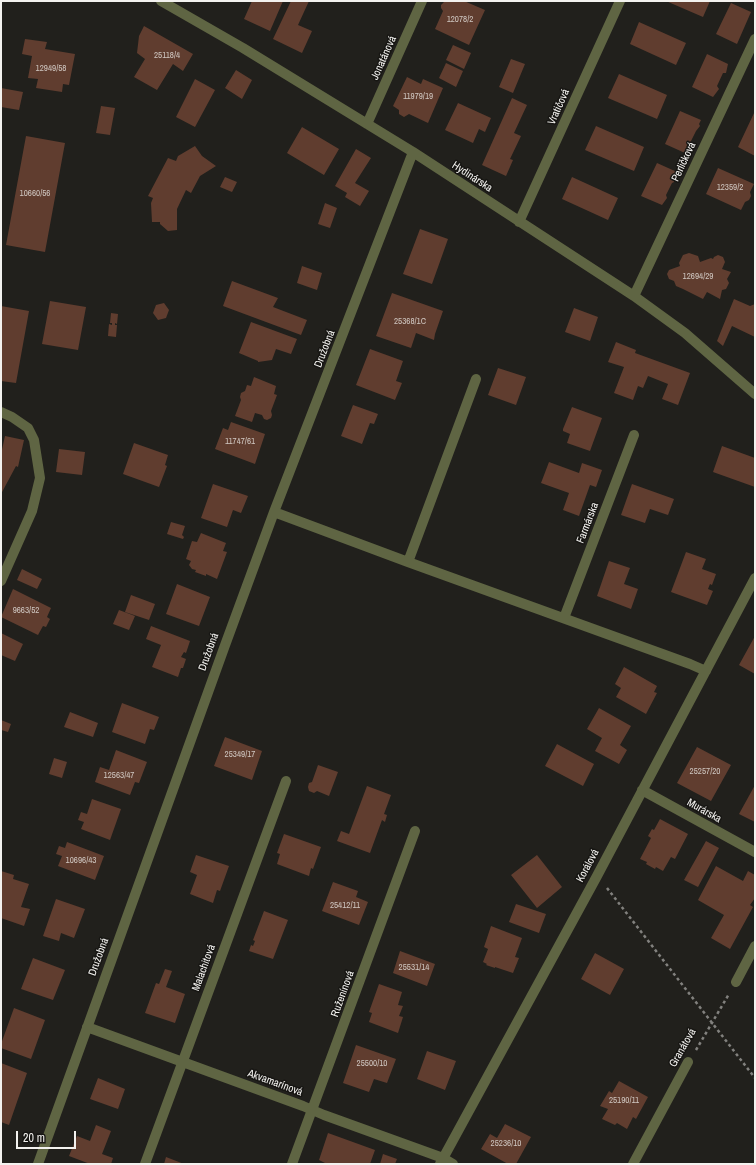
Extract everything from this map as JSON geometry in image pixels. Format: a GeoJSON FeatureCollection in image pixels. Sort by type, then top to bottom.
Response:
{"type":"FeatureCollection","features":[{"type":"Feature","properties":{"kind":"street","name":"Hydinárska"},"geometry":{"type":"LineString","coordinates":[[161,1],[243,48],[414,152],[634,296],[685,333],[755,394]]}},
{"type":"Feature","properties":{"kind":"street","name":"Jonatánová"},"geometry":{"type":"LineString","coordinates":[[367,124],[422,1]]}},
{"type":"Feature","properties":{"kind":"street","name":"Vratičová"},"geometry":{"type":"LineString","coordinates":[[519,222],[620,1]]}},
{"type":"Feature","properties":{"kind":"street","name":"Perličková"},"geometry":{"type":"LineString","coordinates":[[634,296],[755,39]]}},
{"type":"Feature","properties":{"kind":"street","name":"Družobná"},"geometry":{"type":"LineString","coordinates":[[38,1164],[274,512],[414,152]]}},
{"type":"Feature","properties":{"kind":"street"},"geometry":{"type":"LineString","coordinates":[[408,562],[476,379]]}},
{"type":"Feature","properties":{"kind":"street"},"geometry":{"type":"LineString","coordinates":[[1,412],[12,417],[28,428],[34,440],[40,478],[32,511],[1,581]]}},
{"type":"Feature","properties":{"kind":"street","name":"Farmárska"},"geometry":{"type":"LineString","coordinates":[[564,618],[634,435]]}},
{"type":"Feature","properties":{"kind":"street"},"geometry":{"type":"LineString","coordinates":[[274,512],[706,671]]}},
{"type":"Feature","properties":{"kind":"street","name":"Korálová"},"geometry":{"type":"LineString","coordinates":[[442,1161],[755,578]]}},
{"type":"Feature","properties":{"kind":"street","name":"Malachitová"},"geometry":{"type":"LineString","coordinates":[[145,1164],[286,781]]}},
{"type":"Feature","properties":{"kind":"street","name":"Murárska"},"geometry":{"type":"LineString","coordinates":[[642,790],[755,852]]}},
{"type":"Feature","properties":{"kind":"street","name":"Ruženínová"},"geometry":{"type":"LineString","coordinates":[[292,1164],[415,831]]}},
{"type":"Feature","properties":{"kind":"street"},"geometry":{"type":"LineString","coordinates":[[736,982],[755,946]]}},
{"type":"Feature","properties":{"kind":"street","name":"Akvamarínová"},"geometry":{"type":"LineString","coordinates":[[87,1027],[313,1110],[453,1164]]}},
{"type":"Feature","properties":{"kind":"street","name":"Granátová"},"geometry":{"type":"LineString","coordinates":[[633,1164],[688,1062]]}},
{"type":"Feature","properties":{"kind":"path"},"geometry":{"type":"LineString","coordinates":[[596,876],[755,1078]]}},
{"type":"Feature","properties":{"kind":"path","name":"Granátová"},"geometry":{"type":"LineString","coordinates":[[688,1062],[736,982]]}},
{"type":"Feature","properties":{"kind":"building"},"geometry":{"type":"Polygon","coordinates":[[[252,1],[283,1],[270,31],[244,19],[252,1]]]}},
{"type":"Feature","properties":{"kind":"building"},"geometry":{"type":"Polygon","coordinates":[[[291,1],[309,1],[298,25],[312,31],[302,53],[273,39],[291,1]]]}},
{"type":"Feature","properties":{"kind":"building"},"geometry":{"type":"Polygon","coordinates":[[[448,1],[464,1],[485,10],[469,45],[435,29],[443,11],[441,5],[448,1]]]}},
{"type":"Feature","properties":{"kind":"building"},"geometry":{"type":"Polygon","coordinates":[[[666,1],[710,1],[703,17],[666,1]]]}},
{"type":"Feature","properties":{"kind":"building"},"geometry":{"type":"Polygon","coordinates":[[[731,3],[751,12],[737,44],[716,34],[731,3]]]}},
{"type":"Feature","properties":{"kind":"building"},"geometry":{"type":"Polygon","coordinates":[[[639,22],[686,43],[676,65],[630,44],[639,22]]]}},
{"type":"Feature","properties":{"kind":"building"},"geometry":{"type":"Polygon","coordinates":[[[144,26],[193,54],[183,71],[173,64],[157,90],[134,77],[145,59],[137,53],[139,36],[144,26]]]}},
{"type":"Feature","properties":{"kind":"building"},"geometry":{"type":"Polygon","coordinates":[[[25,39],[47,42],[45,49],[75,54],[69,85],[63,84],[62,92],[36,88],[38,79],[28,78],[32,56],[22,54],[25,39]]]}},
{"type":"Feature","properties":{"kind":"building"},"geometry":{"type":"Polygon","coordinates":[[[453,45],[471,53],[464,69],[446,60],[453,45]]]}},
{"type":"Feature","properties":{"kind":"building"},"geometry":{"type":"Polygon","coordinates":[[[707,54],[728,64],[726,73],[723,73],[717,86],[719,89],[713,97],[692,87],[707,54]]]}},
{"type":"Feature","properties":{"kind":"building"},"geometry":{"type":"Polygon","coordinates":[[[511,59],[525,64],[513,93],[499,87],[511,59]]]}},
{"type":"Feature","properties":{"kind":"building"},"geometry":{"type":"Polygon","coordinates":[[[446,63],[463,71],[456,87],[439,78],[446,63]]]}},
{"type":"Feature","properties":{"kind":"building"},"geometry":{"type":"Polygon","coordinates":[[[236,70],[252,80],[242,99],[225,88],[236,70]]]}},
{"type":"Feature","properties":{"kind":"building"},"geometry":{"type":"Polygon","coordinates":[[[619,74],[667,95],[657,119],[608,98],[619,74]]]}},
{"type":"Feature","properties":{"kind":"building"},"geometry":{"type":"Polygon","coordinates":[[[407,77],[421,84],[423,79],[443,88],[428,123],[409,114],[404,117],[399,114],[399,110],[393,106],[407,77]]]}},
{"type":"Feature","properties":{"kind":"building"},"geometry":{"type":"Polygon","coordinates":[[[195,79],[215,90],[195,127],[176,117],[195,79]]]}},
{"type":"Feature","properties":{"kind":"building"},"geometry":{"type":"Polygon","coordinates":[[[1,88],[23,92],[19,110],[1,107],[1,88]]]}},
{"type":"Feature","properties":{"kind":"building"},"geometry":{"type":"Polygon","coordinates":[[[512,98],[527,105],[514,133],[521,136],[510,159],[513,160],[506,176],[482,165],[512,98]]]}},
{"type":"Feature","properties":{"kind":"building"},"geometry":{"type":"Polygon","coordinates":[[[458,103],[491,118],[485,132],[479,129],[473,143],[445,130],[458,103]]]}},
{"type":"Feature","properties":{"kind":"building"},"geometry":{"type":"Polygon","coordinates":[[[101,106],[115,108],[110,135],[96,133],[101,106]]]}},
{"type":"Feature","properties":{"kind":"building"},"geometry":{"type":"Polygon","coordinates":[[[680,111],[701,120],[699,124],[700,126],[690,143],[690,149],[685,153],[665,144],[680,111]]]}},
{"type":"Feature","properties":{"kind":"building"},"geometry":{"type":"Polygon","coordinates":[[[755,111],[755,156],[738,147],[755,111]]]}},
{"type":"Feature","properties":{"kind":"building"},"geometry":{"type":"Polygon","coordinates":[[[596,126],[644,147],[634,171],[585,150],[596,126]]]}},
{"type":"Feature","properties":{"kind":"building"},"geometry":{"type":"Polygon","coordinates":[[[302,127],[339,149],[324,175],[287,153],[302,127]]]}},
{"type":"Feature","properties":{"kind":"building"},"geometry":{"type":"Polygon","coordinates":[[[26,136],[65,143],[45,252],[6,245],[26,136]]]}},
{"type":"Feature","properties":{"kind":"building"},"geometry":{"type":"Polygon","coordinates":[[[195,146],[202,156],[216,166],[200,176],[191,193],[186,190],[177,209],[177,230],[168,231],[160,224],[160,222],[152,222],[151,203],[153,198],[148,196],[168,158],[176,161],[178,156],[195,146]]]}},
{"type":"Feature","properties":{"kind":"building"},"geometry":{"type":"Polygon","coordinates":[[[356,149],[371,158],[355,183],[369,191],[360,206],[345,197],[347,193],[335,186],[356,149]]]}},
{"type":"Feature","properties":{"kind":"building"},"geometry":{"type":"Polygon","coordinates":[[[657,163],[677,172],[674,182],[666,195],[667,198],[662,205],[641,196],[657,163]]]}},
{"type":"Feature","properties":{"kind":"building"},"geometry":{"type":"Polygon","coordinates":[[[718,168],[754,184],[750,192],[751,196],[749,200],[745,202],[741,210],[706,194],[718,168]]]}},
{"type":"Feature","properties":{"kind":"building"},"geometry":{"type":"Polygon","coordinates":[[[225,177],[237,182],[232,192],[220,187],[225,177]]]}},
{"type":"Feature","properties":{"kind":"building"},"geometry":{"type":"Polygon","coordinates":[[[572,177],[618,198],[608,220],[562,199],[572,177]]]}},
{"type":"Feature","properties":{"kind":"building"},"geometry":{"type":"Polygon","coordinates":[[[325,203],[337,208],[330,228],[318,224],[325,203]]]}},
{"type":"Feature","properties":{"kind":"building"},"geometry":{"type":"Polygon","coordinates":[[[420,229],[448,239],[432,284],[403,274],[420,229]]]}},
{"type":"Feature","properties":{"kind":"building"},"geometry":{"type":"Polygon","coordinates":[[[689,253],[698,256],[700,262],[711,258],[713,259],[718,255],[723,257],[725,262],[722,269],[731,272],[727,279],[729,283],[726,289],[722,290],[720,299],[707,292],[703,299],[676,286],[674,281],[669,279],[667,274],[669,270],[680,266],[679,263],[683,255],[689,253]]]}},
{"type":"Feature","properties":{"kind":"building"},"geometry":{"type":"Polygon","coordinates":[[[302,266],[322,273],[317,290],[297,283],[302,266]]]}},
{"type":"Feature","properties":{"kind":"building"},"geometry":{"type":"Polygon","coordinates":[[[232,281],[278,298],[273,307],[307,320],[301,335],[223,306],[232,281]]]}},
{"type":"Feature","properties":{"kind":"building"},"geometry":{"type":"Polygon","coordinates":[[[392,293],[443,311],[434,340],[416,333],[411,348],[376,336],[392,293]]]}},
{"type":"Feature","properties":{"kind":"building"},"geometry":{"type":"Polygon","coordinates":[[[734,299],[750,306],[755,304],[755,337],[732,326],[723,346],[717,341],[734,299]]]}},
{"type":"Feature","properties":{"kind":"building"},"geometry":{"type":"Polygon","coordinates":[[[50,301],[86,307],[78,350],[42,344],[50,301]]]}},
{"type":"Feature","properties":{"kind":"building"},"geometry":{"type":"Polygon","coordinates":[[[164,303],[169,310],[166,318],[158,320],[153,313],[156,305],[164,303]]]}},
{"type":"Feature","properties":{"kind":"building"},"geometry":{"type":"Polygon","coordinates":[[[1,306],[29,311],[16,383],[1,381],[1,306]]]}},
{"type":"Feature","properties":{"kind":"building"},"geometry":{"type":"Polygon","coordinates":[[[574,308],[598,317],[590,341],[565,332],[574,308]]]}},
{"type":"Feature","properties":{"kind":"building"},"geometry":{"type":"Polygon","coordinates":[[[111,313],[118,314],[117,324],[115,323],[115,325],[117,325],[116,337],[108,336],[109,324],[112,325],[112,323],[110,323],[111,313]]]}},
{"type":"Feature","properties":{"kind":"building"},"geometry":{"type":"Polygon","coordinates":[[[251,322],[297,339],[291,354],[276,349],[272,360],[258,362],[239,353],[251,322]]]}},
{"type":"Feature","properties":{"kind":"building"},"geometry":{"type":"Polygon","coordinates":[[[616,342],[636,350],[635,353],[690,373],[678,405],[662,399],[668,384],[648,376],[643,388],[638,386],[633,400],[614,393],[624,367],[608,362],[616,342]]]}},
{"type":"Feature","properties":{"kind":"building"},"geometry":{"type":"Polygon","coordinates":[[[370,349],[403,361],[396,381],[402,383],[395,400],[356,385],[370,349]]]}},
{"type":"Feature","properties":{"kind":"building"},"geometry":{"type":"Polygon","coordinates":[[[498,368],[526,377],[516,405],[488,395],[498,368]]]}},
{"type":"Feature","properties":{"kind":"building"},"geometry":{"type":"Polygon","coordinates":[[[254,377],[276,386],[274,394],[277,395],[271,411],[271,418],[267,420],[264,419],[262,415],[255,413],[252,422],[235,416],[241,400],[241,393],[245,391],[247,385],[251,386],[254,377]]]}},
{"type":"Feature","properties":{"kind":"building"},"geometry":{"type":"Polygon","coordinates":[[[353,405],[378,414],[374,424],[370,423],[362,444],[341,436],[353,405]]]}},
{"type":"Feature","properties":{"kind":"building"},"geometry":{"type":"Polygon","coordinates":[[[572,407],[602,418],[590,451],[567,443],[570,434],[563,431],[563,429],[572,407]]]}},
{"type":"Feature","properties":{"kind":"building"},"geometry":{"type":"Polygon","coordinates":[[[231,422],[265,434],[255,464],[215,449],[223,428],[228,430],[231,422]]]}},
{"type":"Feature","properties":{"kind":"building"},"geometry":{"type":"Polygon","coordinates":[[[5,436],[24,440],[18,467],[16,466],[1,494],[1,454],[5,436]]]}},
{"type":"Feature","properties":{"kind":"building"},"geometry":{"type":"Polygon","coordinates":[[[134,443],[168,455],[165,465],[167,466],[159,487],[123,474],[134,443]]]}},
{"type":"Feature","properties":{"kind":"building"},"geometry":{"type":"Polygon","coordinates":[[[722,446],[755,458],[755,487],[713,472],[722,446]]]}},
{"type":"Feature","properties":{"kind":"building"},"geometry":{"type":"Polygon","coordinates":[[[59,449],[85,452],[82,475],[56,472],[59,449]]]}},
{"type":"Feature","properties":{"kind":"building"},"geometry":{"type":"Polygon","coordinates":[[[549,462],[579,473],[582,463],[602,470],[596,487],[590,485],[579,516],[563,510],[569,493],[541,483],[549,462]]]}},
{"type":"Feature","properties":{"kind":"building"},"geometry":{"type":"Polygon","coordinates":[[[213,484],[248,496],[241,513],[233,510],[227,527],[201,518],[213,484]]]}},
{"type":"Feature","properties":{"kind":"building"},"geometry":{"type":"Polygon","coordinates":[[[632,484],[674,499],[668,515],[650,509],[645,523],[621,515],[632,484]]]}},
{"type":"Feature","properties":{"kind":"building"},"geometry":{"type":"Polygon","coordinates":[[[171,522],[185,526],[182,535],[184,537],[183,539],[167,534],[171,522]]]}},
{"type":"Feature","properties":{"kind":"building"},"geometry":{"type":"Polygon","coordinates":[[[201,533],[226,543],[223,551],[227,552],[217,579],[206,574],[206,576],[195,572],[196,570],[192,569],[189,565],[191,561],[186,559],[192,541],[197,542],[201,533]]]}},
{"type":"Feature","properties":{"kind":"building"},"geometry":{"type":"Polygon","coordinates":[[[686,552],[706,559],[702,569],[716,574],[712,585],[710,584],[708,589],[713,591],[707,605],[671,592],[686,552]]]}},
{"type":"Feature","properties":{"kind":"building"},"geometry":{"type":"Polygon","coordinates":[[[609,561],[630,568],[624,584],[638,589],[631,609],[597,596],[609,561]]]}},
{"type":"Feature","properties":{"kind":"building"},"geometry":{"type":"Polygon","coordinates":[[[22,569],[42,579],[37,589],[17,580],[22,569]]]}},
{"type":"Feature","properties":{"kind":"building"},"geometry":{"type":"Polygon","coordinates":[[[177,584],[210,597],[199,626],[166,614],[177,584]]]}},
{"type":"Feature","properties":{"kind":"building"},"geometry":{"type":"Polygon","coordinates":[[[13,589],[51,608],[47,617],[50,619],[46,627],[43,626],[38,635],[1,617],[13,589]]]}},
{"type":"Feature","properties":{"kind":"building"},"geometry":{"type":"Polygon","coordinates":[[[131,595],[155,604],[149,620],[125,612],[131,595]]]}},
{"type":"Feature","properties":{"kind":"building"},"geometry":{"type":"Polygon","coordinates":[[[119,610],[135,616],[129,630],[113,624],[119,610]]]}},
{"type":"Feature","properties":{"kind":"building"},"geometry":{"type":"Polygon","coordinates":[[[151,626],[190,641],[186,653],[184,652],[181,657],[186,659],[178,677],[152,667],[161,645],[146,639],[151,626]]]}},
{"type":"Feature","properties":{"kind":"building"},"geometry":{"type":"Polygon","coordinates":[[[1,633],[23,644],[15,661],[1,655],[1,633]]]}},
{"type":"Feature","properties":{"kind":"building"},"geometry":{"type":"Polygon","coordinates":[[[755,636],[755,674],[739,665],[755,636]]]}},
{"type":"Feature","properties":{"kind":"building"},"geometry":{"type":"Polygon","coordinates":[[[624,667],[657,686],[654,692],[657,693],[646,714],[616,697],[621,688],[615,684],[624,667]]]}},
{"type":"Feature","properties":{"kind":"building"},"geometry":{"type":"Polygon","coordinates":[[[122,703],[159,717],[154,730],[150,729],[145,744],[112,732],[122,703]]]}},
{"type":"Feature","properties":{"kind":"building"},"geometry":{"type":"Polygon","coordinates":[[[599,708],[631,726],[620,745],[627,750],[619,764],[595,751],[602,738],[587,729],[599,708]]]}},
{"type":"Feature","properties":{"kind":"building"},"geometry":{"type":"Polygon","coordinates":[[[70,712],[98,723],[93,737],[64,727],[70,712]]]}},
{"type":"Feature","properties":{"kind":"building"},"geometry":{"type":"Polygon","coordinates":[[[1,720],[11,724],[8,732],[1,730],[1,720]]]}},
{"type":"Feature","properties":{"kind":"building"},"geometry":{"type":"Polygon","coordinates":[[[225,737],[262,751],[252,780],[214,766],[225,737]]]}},
{"type":"Feature","properties":{"kind":"building"},"geometry":{"type":"Polygon","coordinates":[[[557,744],[594,764],[583,786],[545,766],[557,744]]]}},
{"type":"Feature","properties":{"kind":"building"},"geometry":{"type":"Polygon","coordinates":[[[697,747],[731,765],[711,801],[677,783],[697,747]]]}},
{"type":"Feature","properties":{"kind":"building"},"geometry":{"type":"Polygon","coordinates":[[[116,750],[147,762],[139,783],[135,782],[130,795],[95,782],[100,767],[109,770],[116,750]]]}},
{"type":"Feature","properties":{"kind":"building"},"geometry":{"type":"Polygon","coordinates":[[[54,758],[67,762],[62,778],[49,774],[54,758]]]}},
{"type":"Feature","properties":{"kind":"building"},"geometry":{"type":"Polygon","coordinates":[[[318,765],[338,772],[329,796],[317,791],[314,793],[309,791],[309,783],[312,782],[318,765]]]}},
{"type":"Feature","properties":{"kind":"building"},"geometry":{"type":"Polygon","coordinates":[[[755,785],[755,822],[739,814],[755,785]]]}},
{"type":"Feature","properties":{"kind":"building"},"geometry":{"type":"Polygon","coordinates":[[[367,786],[391,795],[384,814],[387,815],[385,822],[382,820],[370,853],[337,841],[341,831],[349,834],[367,786]]]}},
{"type":"Feature","properties":{"kind":"building"},"geometry":{"type":"Polygon","coordinates":[[[92,799],[121,809],[110,840],[81,829],[84,822],[78,820],[81,812],[87,814],[92,799]]]}},
{"type":"Feature","properties":{"kind":"building"},"geometry":{"type":"Polygon","coordinates":[[[660,819],[688,834],[675,859],[671,857],[663,871],[656,867],[655,869],[646,864],[647,862],[640,859],[651,838],[648,836],[652,829],[654,830],[660,819]]]}},
{"type":"Feature","properties":{"kind":"building"},"geometry":{"type":"Polygon","coordinates":[[[284,834],[321,847],[313,869],[311,868],[309,876],[277,864],[280,854],[277,853],[284,834]]]}},
{"type":"Feature","properties":{"kind":"building"},"geometry":{"type":"Polygon","coordinates":[[[706,841],[719,848],[698,887],[684,880],[706,841]]]}},
{"type":"Feature","properties":{"kind":"building"},"geometry":{"type":"Polygon","coordinates":[[[67,842],[104,856],[95,880],[58,866],[62,856],[56,854],[59,846],[65,848],[67,842]]]}},
{"type":"Feature","properties":{"kind":"building"},"geometry":{"type":"Polygon","coordinates":[[[196,855],[229,866],[220,891],[217,890],[213,903],[190,894],[197,875],[190,872],[196,855]]]}},
{"type":"Feature","properties":{"kind":"building"},"geometry":{"type":"Polygon","coordinates":[[[537,855],[562,887],[537,908],[511,875],[537,855]]]}},
{"type":"Feature","properties":{"kind":"building"},"geometry":{"type":"Polygon","coordinates":[[[716,866],[743,881],[748,871],[755,875],[755,898],[750,905],[753,907],[730,949],[711,938],[724,915],[698,900],[716,866]]]}},
{"type":"Feature","properties":{"kind":"building"},"geometry":{"type":"Polygon","coordinates":[[[1,871],[14,875],[13,879],[29,884],[21,907],[30,909],[24,926],[1,918],[1,871]]]}},
{"type":"Feature","properties":{"kind":"building"},"geometry":{"type":"Polygon","coordinates":[[[333,882],[358,891],[356,897],[368,902],[359,925],[322,911],[333,882]]]}},
{"type":"Feature","properties":{"kind":"building"},"geometry":{"type":"Polygon","coordinates":[[[56,899],[85,909],[74,938],[61,933],[59,941],[43,936],[56,899]]]}},
{"type":"Feature","properties":{"kind":"building"},"geometry":{"type":"Polygon","coordinates":[[[516,904],[546,914],[539,933],[509,922],[516,904]]]}},
{"type":"Feature","properties":{"kind":"building"},"geometry":{"type":"Polygon","coordinates":[[[264,911],[288,920],[273,959],[249,951],[251,945],[253,946],[255,941],[253,940],[264,911]]]}},
{"type":"Feature","properties":{"kind":"building"},"geometry":{"type":"Polygon","coordinates":[[[491,926],[522,938],[515,957],[519,958],[513,973],[486,965],[487,964],[483,962],[488,949],[484,947],[491,926]]]}},
{"type":"Feature","properties":{"kind":"building"},"geometry":{"type":"Polygon","coordinates":[[[400,951],[435,964],[427,986],[393,973],[400,951]]]}},
{"type":"Feature","properties":{"kind":"building"},"geometry":{"type":"Polygon","coordinates":[[[595,953],[624,969],[610,995],[581,979],[595,953]]]}},
{"type":"Feature","properties":{"kind":"building"},"geometry":{"type":"Polygon","coordinates":[[[33,958],[65,970],[53,1000],[21,989],[33,958]]]}},
{"type":"Feature","properties":{"kind":"building"},"geometry":{"type":"Polygon","coordinates":[[[165,969],[172,971],[166,987],[185,994],[175,1023],[145,1013],[156,983],[159,984],[165,969]]]}},
{"type":"Feature","properties":{"kind":"building"},"geometry":{"type":"Polygon","coordinates":[[[379,984],[402,992],[398,1005],[403,1006],[399,1016],[403,1017],[398,1033],[369,1022],[372,1013],[369,1012],[379,984]]]}},
{"type":"Feature","properties":{"kind":"building"},"geometry":{"type":"Polygon","coordinates":[[[14,1008],[45,1020],[31,1059],[1,1048],[1,1044],[14,1008]]]}},
{"type":"Feature","properties":{"kind":"building"},"geometry":{"type":"Polygon","coordinates":[[[356,1045],[396,1059],[387,1083],[374,1079],[369,1092],[343,1083],[356,1045]]]}},
{"type":"Feature","properties":{"kind":"building"},"geometry":{"type":"Polygon","coordinates":[[[427,1051],[456,1061],[445,1090],[417,1079],[427,1051]]]}},
{"type":"Feature","properties":{"kind":"building"},"geometry":{"type":"Polygon","coordinates":[[[1,1063],[27,1073],[9,1125],[1,1122],[1,1063]]]}},
{"type":"Feature","properties":{"kind":"building"},"geometry":{"type":"Polygon","coordinates":[[[98,1078],[125,1089],[118,1109],[90,1099],[98,1078]]]}},
{"type":"Feature","properties":{"kind":"building"},"geometry":{"type":"Polygon","coordinates":[[[619,1081],[648,1097],[636,1119],[633,1117],[627,1129],[617,1123],[615,1125],[602,1119],[608,1109],[600,1106],[609,1091],[612,1093],[619,1081]]]}},
{"type":"Feature","properties":{"kind":"building"},"geometry":{"type":"Polygon","coordinates":[[[505,1124],[531,1137],[516,1164],[508,1164],[481,1149],[490,1134],[497,1138],[505,1124]]]}},
{"type":"Feature","properties":{"kind":"building"},"geometry":{"type":"Polygon","coordinates":[[[96,1125],[111,1131],[102,1154],[113,1158],[111,1164],[90,1164],[69,1156],[77,1136],[90,1141],[96,1125]]]}},
{"type":"Feature","properties":{"kind":"building"},"geometry":{"type":"Polygon","coordinates":[[[328,1133],[375,1150],[370,1164],[327,1164],[319,1160],[328,1133]]]}},
{"type":"Feature","properties":{"kind":"building"},"geometry":{"type":"Polygon","coordinates":[[[383,1154],[397,1159],[395,1164],[380,1164],[383,1154]]]}},
{"type":"Feature","properties":{"kind":"building"},"geometry":{"type":"Polygon","coordinates":[[[166,1157],[184,1164],[164,1164],[166,1157]]]}}]}
